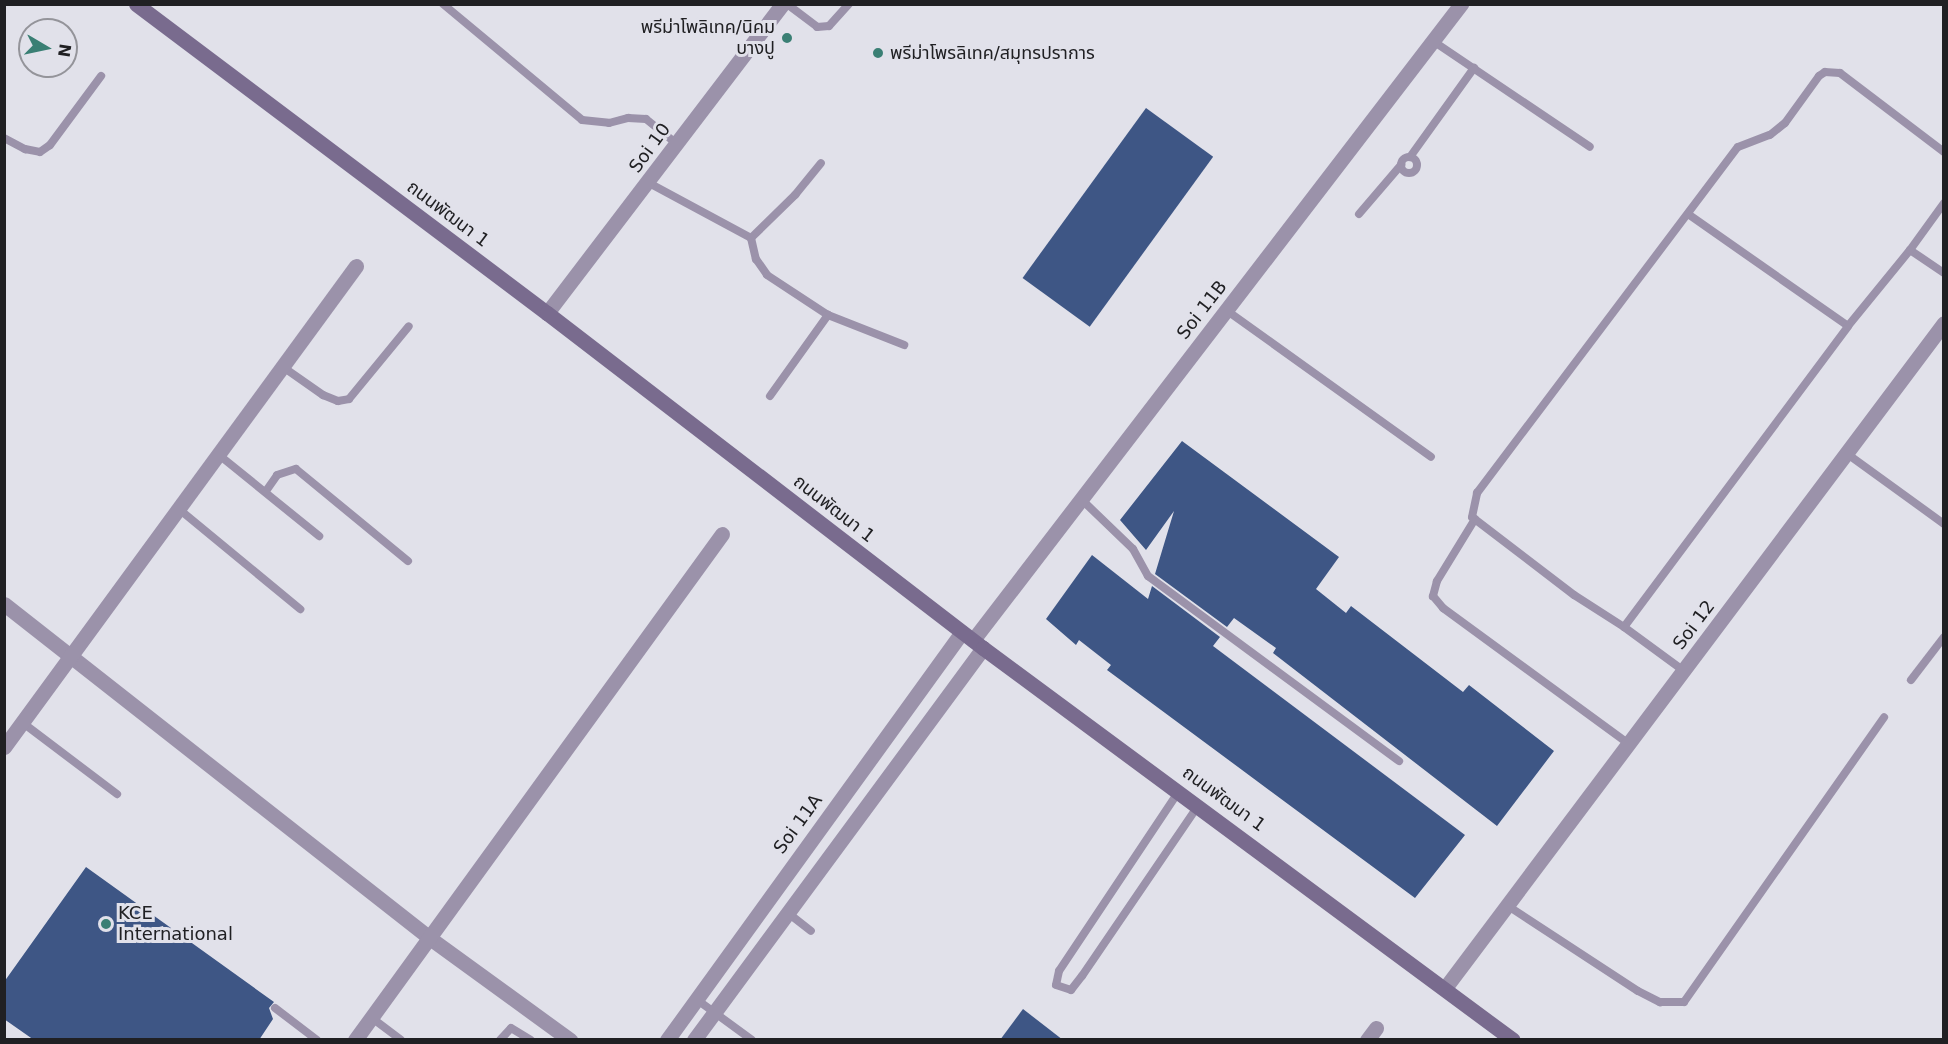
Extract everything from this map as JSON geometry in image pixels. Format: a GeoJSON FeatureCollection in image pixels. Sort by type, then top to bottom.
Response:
{"type":"FeatureCollection","features":[{"type":"Feature","properties":{"kind":"main road","name":"ถนนพัฒนา 1"},"geometry":{"type":"LineString","coordinates":[[136,4],[547,313],[973,640],[1200,804],[1513,1040]]}},
{"type":"Feature","properties":{"kind":"street","name":"Soi 10"},"geometry":{"type":"LineString","coordinates":[[547,313],[649,183],[782,4]]}},
{"type":"Feature","properties":{"kind":"street","name":"Soi 11B"},"geometry":{"type":"LineString","coordinates":[[973,640],[1433,41],[1457,6]]}},
{"type":"Feature","properties":{"kind":"street"},"geometry":{"type":"LineString","coordinates":[[4,747],[74,657],[356,266]]}},
{"type":"Feature","properties":{"kind":"street","name":"Soi 12"},"geometry":{"type":"LineString","coordinates":[[1445,988],[1944,323]]}},
{"type":"Feature","properties":{"kind":"street"},"geometry":{"type":"LineString","coordinates":[[355,1040],[431,939],[722,534]]}},
{"type":"Feature","properties":{"kind":"street"},"geometry":{"type":"LineString","coordinates":[[4,604],[431,939],[570,1040]]}},
{"type":"Feature","properties":{"kind":"street"},"geometry":{"type":"LineString","coordinates":[[694,1040],[788,913],[973,640]]}},
{"type":"Feature","properties":{"kind":"street","name":"Soi 11A"},"geometry":{"type":"LineString","coordinates":[[667,1040],[789,870],[973,640]]}},
{"type":"Feature","properties":{"kind":"street"},"geometry":{"type":"LineString","coordinates":[[789,870],[808,884]]}},
{"type":"Feature","properties":{"kind":"street"},"geometry":{"type":"LineString","coordinates":[[722,963],[740,977]]}},
{"type":"Feature","properties":{"kind":"lane"},"geometry":{"type":"LineString","coordinates":[[443,4],[582,120],[609,123],[628,118],[646,119],[677,144]]}},
{"type":"Feature","properties":{"kind":"lane"},"geometry":{"type":"LineString","coordinates":[[787,4],[818,27],[829,26],[849,4]]}},
{"type":"Feature","properties":{"kind":"lane"},"geometry":{"type":"LineString","coordinates":[[1433,41],[1590,147]]}},
{"type":"Feature","properties":{"kind":"lane"},"geometry":{"type":"LineString","coordinates":[[1359,214],[1410,157],[1474,68]]}},
{"type":"Feature","properties":{"kind":"lane"},"geometry":{"type":"LineString","coordinates":[[1684,671],[1475,519],[1471,504],[1738,147],[1770,135],[1785,123],[1825,72],[1840,73],[1944,152]]}},
{"type":"Feature","properties":{"kind":"lane"},"geometry":{"type":"LineString","coordinates":[[4,138],[25,149],[40,152],[50,145],[101,76]]}},
{"type":"Feature","properties":{"kind":"lane"},"geometry":{"type":"LineString","coordinates":[[1401,165],[1408,174],[1416,170],[1416,162],[1410,157]]}},
{"type":"Feature","properties":{"kind":"lane"},"geometry":{"type":"LineString","coordinates":[[751,238],[821,163]]}},
{"type":"Feature","properties":{"kind":"lane"},"geometry":{"type":"LineString","coordinates":[[649,183],[751,238],[756,259],[767,275],[828,315],[904,345]]}},
{"type":"Feature","properties":{"kind":"lane"},"geometry":{"type":"LineString","coordinates":[[1624,627],[1848,326],[1910,250],[1944,203]]}},
{"type":"Feature","properties":{"kind":"lane"},"geometry":{"type":"LineString","coordinates":[[1688,214],[1848,326]]}},
{"type":"Feature","properties":{"kind":"lane"},"geometry":{"type":"LineString","coordinates":[[1910,250],[1944,273]]}},
{"type":"Feature","properties":{"kind":"lane"},"geometry":{"type":"LineString","coordinates":[[1226,310],[1431,457]]}},
{"type":"Feature","properties":{"kind":"lane"},"geometry":{"type":"LineString","coordinates":[[770,396],[828,315]]}},
{"type":"Feature","properties":{"kind":"lane"},"geometry":{"type":"LineString","coordinates":[[283,367],[323,395],[338,400],[349,399],[409,326]]}},
{"type":"Feature","properties":{"kind":"lane"},"geometry":{"type":"LineString","coordinates":[[1846,453],[1944,524]]}},
{"type":"Feature","properties":{"kind":"lane"},"geometry":{"type":"LineString","coordinates":[[219,456],[320,536]]}},
{"type":"Feature","properties":{"kind":"lane"},"geometry":{"type":"LineString","coordinates":[[266,491],[277,475],[296,469],[408,561]]}},
{"type":"Feature","properties":{"kind":"lane"},"geometry":{"type":"LineString","coordinates":[[1081,499],[1133,549],[1148,576],[1399,761]]}},
{"type":"Feature","properties":{"kind":"lane"},"geometry":{"type":"LineString","coordinates":[[180,510],[300,609]]}},
{"type":"Feature","properties":{"kind":"lane"},"geometry":{"type":"LineString","coordinates":[[1475,519],[1437,581],[1433,596],[1443,608],[1629,744]]}},
{"type":"Feature","properties":{"kind":"lane"},"geometry":{"type":"LineString","coordinates":[[1911,680],[1944,637]]}},
{"type":"Feature","properties":{"kind":"lane"},"geometry":{"type":"LineString","coordinates":[[1508,906],[1638,991],[1660,1002],[1684,1002],[1884,717]]}},
{"type":"Feature","properties":{"kind":"lane"},"geometry":{"type":"LineString","coordinates":[[23,723],[117,794]]}},
{"type":"Feature","properties":{"kind":"lane"},"geometry":{"type":"LineString","coordinates":[[1180,790],[1059,971],[1056,985],[1071,990],[1200,804]]}},
{"type":"Feature","properties":{"kind":"lane"},"geometry":{"type":"LineString","coordinates":[[788,913],[811,931]]}},
{"type":"Feature","properties":{"kind":"lane"},"geometry":{"type":"LineString","coordinates":[[696,999],[752,1040]]}},
{"type":"Feature","properties":{"kind":"lane"},"geometry":{"type":"LineString","coordinates":[[275,1008],[317,1040]]}},
{"type":"Feature","properties":{"kind":"lane"},"geometry":{"type":"LineString","coordinates":[[372,1018],[401,1040]]}},
{"type":"Feature","properties":{"kind":"lane"},"geometry":{"type":"LineString","coordinates":[[500,1040],[512,1028],[531,1040]]}},
{"type":"Feature","properties":{"kind":"building"},"geometry":{"type":"Polygon","coordinates":[[[1146,108],[1213,157],[1090,327],[1023,278],[1146,108]]]}},
{"type":"Feature","properties":{"kind":"building"},"geometry":{"type":"Polygon","coordinates":[[[1182,441],[1339,557],[1316,589],[1346,613],[1351,606],[1463,692],[1469,685],[1554,751],[1497,826],[1273,653],[1276,648],[1234,618],[1227,627],[1155,574],[1174,511],[1146,550],[1120,520],[1182,441]]]}},
{"type":"Feature","properties":{"kind":"building"},"geometry":{"type":"Polygon","coordinates":[[[1092,555],[1148,599],[1152,586],[1220,637],[1213,646],[1465,835],[1415,898],[1107,670],[1111,665],[1079,640],[1076,645],[1046,619],[1092,555]]]}},
{"type":"Feature","properties":{"kind":"building","name":"KCE International"},"geometry":{"type":"Polygon","coordinates":[[[86,867],[274,1002],[269,1008],[273,1019],[259,1040],[34,1040],[4,1019],[4,982],[86,867]]]}},
{"type":"Feature","properties":{"kind":"building"},"geometry":{"type":"Polygon","coordinates":[[[1023,1009],[1063,1040],[1000,1040],[1023,1009]]]}},
{"type":"Feature","properties":{"kind":"place","name":"พรีม่าโพลิเทค/นิคม บางปู"},"geometry":{"type":"Point","coordinates":[787,38]}},
{"type":"Feature","properties":{"kind":"place","name":"พรีม่าโพรลิเทค/สมุทรปราการ"},"geometry":{"type":"Point","coordinates":[878,53]}},
{"type":"Feature","properties":{"kind":"place","name":"KCE International"},"geometry":{"type":"Point","coordinates":[106,924]}}]}
